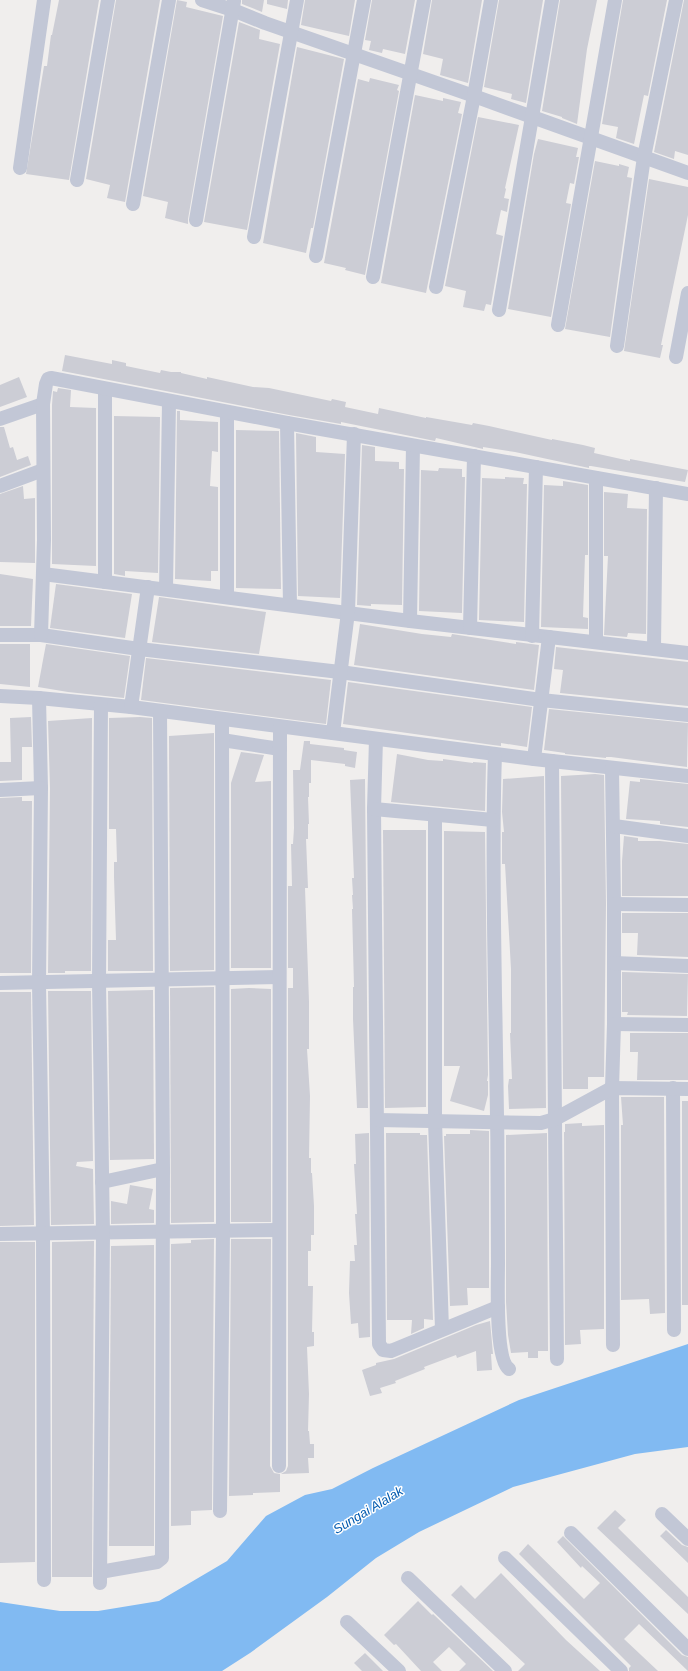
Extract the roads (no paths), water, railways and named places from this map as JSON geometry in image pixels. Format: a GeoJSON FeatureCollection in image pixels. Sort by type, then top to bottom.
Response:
{"type":"FeatureCollection","features":[{"type":"Feature","properties":{"kind":"street"},"geometry":{"type":"LineString","coordinates":[[20,168],[44,0]]}},
{"type":"Feature","properties":{"kind":"street"},"geometry":{"type":"LineString","coordinates":[[77,180],[108,0]]}},
{"type":"Feature","properties":{"kind":"street"},"geometry":{"type":"LineString","coordinates":[[133,204],[169,0]]}},
{"type":"Feature","properties":{"kind":"street"},"geometry":{"type":"LineString","coordinates":[[202,0],[234,5],[290,32],[688,173]]}},
{"type":"Feature","properties":{"kind":"street"},"geometry":{"type":"LineString","coordinates":[[254,238],[297,0]]}},
{"type":"Feature","properties":{"kind":"street"},"geometry":{"type":"LineString","coordinates":[[316,256],[364,0]]}},
{"type":"Feature","properties":{"kind":"street"},"geometry":{"type":"LineString","coordinates":[[372,277],[424,0]]}},
{"type":"Feature","properties":{"kind":"street"},"geometry":{"type":"LineString","coordinates":[[436,287],[474,96],[491,0]]}},
{"type":"Feature","properties":{"kind":"street"},"geometry":{"type":"LineString","coordinates":[[499,310],[552,0]]}},
{"type":"Feature","properties":{"kind":"street"},"geometry":{"type":"LineString","coordinates":[[558,325],[615,0]]}},
{"type":"Feature","properties":{"kind":"street"},"geometry":{"type":"LineString","coordinates":[[617,346],[644,157],[676,0]]}},
{"type":"Feature","properties":{"kind":"street"},"geometry":{"type":"LineString","coordinates":[[196,220],[234,5]]}},
{"type":"Feature","properties":{"kind":"street"},"geometry":{"type":"LineString","coordinates":[[676,357],[688,293]]}},
{"type":"Feature","properties":{"kind":"street"},"geometry":{"type":"LineString","coordinates":[[41,634],[44,540],[43,404],[46,384],[48,379],[51,378],[168,402],[688,494]]}},
{"type":"Feature","properties":{"kind":"street"},"geometry":{"type":"LineString","coordinates":[[105,390],[105,582]]}},
{"type":"Feature","properties":{"kind":"street"},"geometry":{"type":"LineString","coordinates":[[166,589],[168,402]]}},
{"type":"Feature","properties":{"kind":"street"},"geometry":{"type":"LineString","coordinates":[[0,419],[43,404]]}},
{"type":"Feature","properties":{"kind":"street"},"geometry":{"type":"LineString","coordinates":[[227,412],[227,597]]}},
{"type":"Feature","properties":{"kind":"street"},"geometry":{"type":"LineString","coordinates":[[286,423],[290,605]]}},
{"type":"Feature","properties":{"kind":"street"},"geometry":{"type":"LineString","coordinates":[[333,734],[348,612],[354,434]]}},
{"type":"Feature","properties":{"kind":"street"},"geometry":{"type":"LineString","coordinates":[[410,621],[413,446]]}},
{"type":"Feature","properties":{"kind":"street"},"geometry":{"type":"LineString","coordinates":[[470,628],[474,456]]}},
{"type":"Feature","properties":{"kind":"street"},"geometry":{"type":"LineString","coordinates":[[532,636],[536,467]]}},
{"type":"Feature","properties":{"kind":"street"},"geometry":{"type":"LineString","coordinates":[[0,486],[43,470]]}},
{"type":"Feature","properties":{"kind":"street"},"geometry":{"type":"LineString","coordinates":[[596,478],[596,641]]}},
{"type":"Feature","properties":{"kind":"street"},"geometry":{"type":"LineString","coordinates":[[654,648],[656,488]]}},
{"type":"Feature","properties":{"kind":"street"},"geometry":{"type":"LineString","coordinates":[[43,574],[532,636],[596,641],[688,652]]}},
{"type":"Feature","properties":{"kind":"street"},"geometry":{"type":"LineString","coordinates":[[131,708],[148,587]]}},
{"type":"Feature","properties":{"kind":"street"},"geometry":{"type":"LineString","coordinates":[[0,635],[41,634],[139,649],[340,672],[541,700],[688,715]]}},
{"type":"Feature","properties":{"kind":"street"},"geometry":{"type":"LineString","coordinates":[[534,759],[549,637]]}},
{"type":"Feature","properties":{"kind":"street"},"geometry":{"type":"LineString","coordinates":[[0,696],[39,698],[160,711],[495,755],[688,776]]}},
{"type":"Feature","properties":{"kind":"street"},"geometry":{"type":"LineString","coordinates":[[39,698],[41,788],[39,983],[43,1233],[44,1580]]}},
{"type":"Feature","properties":{"kind":"street"},"geometry":{"type":"LineString","coordinates":[[101,705],[99,982],[103,1234],[100,1578],[157,1562],[162,1558],[163,1169],[160,711]]}},
{"type":"Feature","properties":{"kind":"street"},"geometry":{"type":"LineString","coordinates":[[220,1511],[223,1232],[222,719]]}},
{"type":"Feature","properties":{"kind":"street"},"geometry":{"type":"LineString","coordinates":[[279,1466],[278,977],[280,726]]}},
{"type":"Feature","properties":{"kind":"street"},"geometry":{"type":"LineString","coordinates":[[376,739],[374,809],[379,1344],[383,1350],[391,1352],[442,1329],[498,1307]]}},
{"type":"Feature","properties":{"kind":"street"},"geometry":{"type":"LineString","coordinates":[[222,740],[280,749]]}},
{"type":"Feature","properties":{"kind":"street"},"geometry":{"type":"LineString","coordinates":[[495,755],[493,820],[498,1307],[501,1354],[505,1366],[509,1369]]}},
{"type":"Feature","properties":{"kind":"street"},"geometry":{"type":"LineString","coordinates":[[552,761],[557,1359]]}},
{"type":"Feature","properties":{"kind":"street"},"geometry":{"type":"LineString","coordinates":[[612,768],[614,826],[614,1024],[612,1088],[613,1346]]}},
{"type":"Feature","properties":{"kind":"street"},"geometry":{"type":"LineString","coordinates":[[0,790],[41,788]]}},
{"type":"Feature","properties":{"kind":"street"},"geometry":{"type":"LineString","coordinates":[[374,809],[493,820]]}},
{"type":"Feature","properties":{"kind":"street"},"geometry":{"type":"LineString","coordinates":[[434,815],[435,1121],[442,1329]]}},
{"type":"Feature","properties":{"kind":"street"},"geometry":{"type":"LineString","coordinates":[[614,826],[688,836]]}},
{"type":"Feature","properties":{"kind":"street"},"geometry":{"type":"LineString","coordinates":[[614,904],[688,905]]}},
{"type":"Feature","properties":{"kind":"street"},"geometry":{"type":"LineString","coordinates":[[614,963],[688,966]]}},
{"type":"Feature","properties":{"kind":"street"},"geometry":{"type":"LineString","coordinates":[[0,983],[278,977]]}},
{"type":"Feature","properties":{"kind":"street"},"geometry":{"type":"LineString","coordinates":[[614,1024],[688,1025]]}},
{"type":"Feature","properties":{"kind":"street"},"geometry":{"type":"LineString","coordinates":[[377,1120],[541,1123],[555,1119],[612,1088],[688,1089]]}},
{"type":"Feature","properties":{"kind":"street"},"geometry":{"type":"LineString","coordinates":[[672,1088],[674,1330]]}},
{"type":"Feature","properties":{"kind":"street"},"geometry":{"type":"LineString","coordinates":[[102,1182],[163,1169]]}},
{"type":"Feature","properties":{"kind":"street"},"geometry":{"type":"LineString","coordinates":[[0,1234],[103,1234],[279,1230]]}},
{"type":"Feature","properties":{"kind":"street"},"geometry":{"type":"LineString","coordinates":[[662,1514],[688,1539]]}},
{"type":"Feature","properties":{"kind":"street"},"geometry":{"type":"LineString","coordinates":[[571,1533],[688,1649]]}},
{"type":"Feature","properties":{"kind":"street"},"geometry":{"type":"LineString","coordinates":[[505,1558],[621,1671]]}},
{"type":"Feature","properties":{"kind":"street"},"geometry":{"type":"LineString","coordinates":[[408,1578],[505,1671]]}},
{"type":"Feature","properties":{"kind":"street"},"geometry":{"type":"LineString","coordinates":[[347,1622],[399,1671]]}},
{"type":"Feature","properties":{"kind":"water","name":"Sungai Alalak"},"geometry":{"type":"Polygon","coordinates":[[[688,1344],[688,1447],[635,1454],[513,1487],[419,1532],[376,1558],[327,1597],[250,1653],[222,1671],[0,1671],[0,1602],[60,1611],[98,1611],[159,1601],[227,1561],[266,1516],[305,1495],[332,1489],[373,1468],[519,1400],[688,1344]]]}}]}
